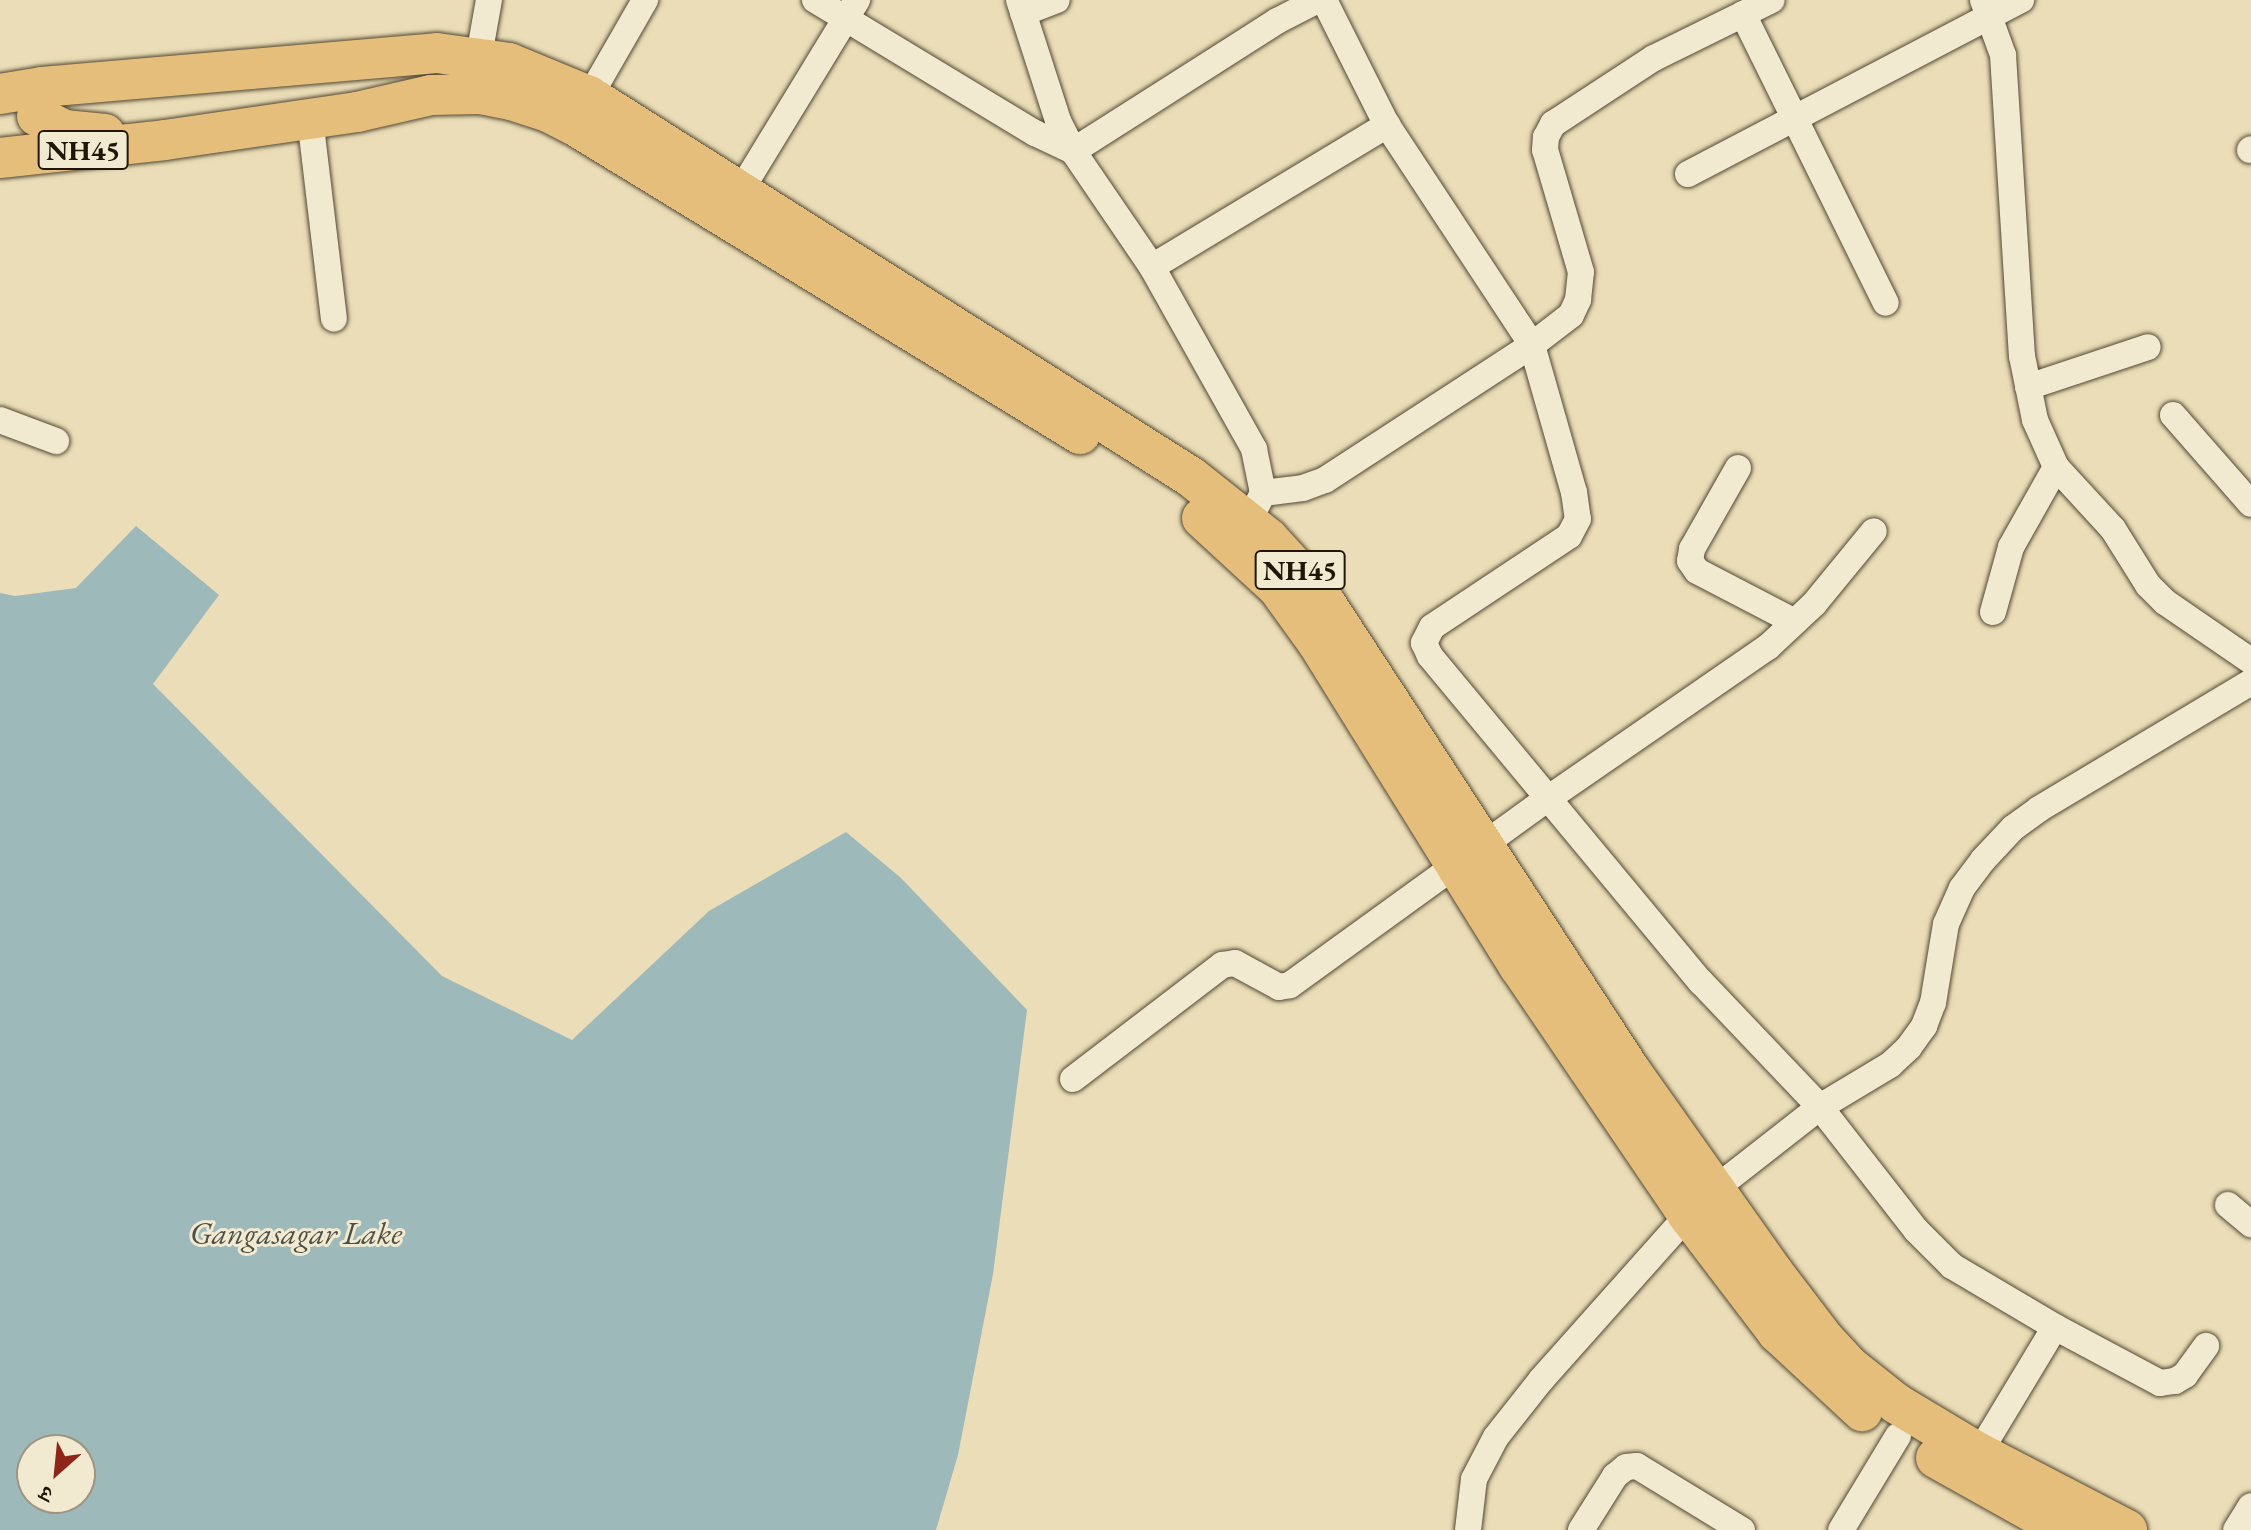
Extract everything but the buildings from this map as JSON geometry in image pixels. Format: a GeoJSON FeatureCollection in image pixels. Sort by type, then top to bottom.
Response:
{"type":"FeatureCollection","features":[{"type":"Feature","properties":{"kind":"highway","name":"NH45"},"geometry":{"type":"LineString","coordinates":[[0,94],[437,53],[479,56],[540,74],[582,111],[976,374],[1122,459],[1247,518]]}},
{"type":"Feature","properties":{"kind":"highway"},"geometry":{"type":"LineString","coordinates":[[18,118],[161,78]]}},
{"type":"Feature","properties":{"kind":"highway","name":"NH45"},"geometry":{"type":"LineString","coordinates":[[0,158],[165,140],[310,118],[431,95],[480,94],[548,112],[582,111],[741,190],[1126,433],[1247,518],[1287,556],[1320,595],[1470,854],[1630,1070],[1701,1202],[1778,1333],[1854,1406],[1898,1436],[2065,1530]]}},
{"type":"Feature","properties":{"kind":"highway"},"geometry":{"type":"LineString","coordinates":[[18,118],[64,130],[165,140]]}},
{"type":"Feature","properties":{"kind":"highway","name":"NH45"},"geometry":{"type":"LineString","coordinates":[[1701,1202],[1773,1272],[1849,1366],[1897,1404],[1979,1453],[2127,1530]]}},
{"type":"Feature","properties":{"kind":"street"},"geometry":{"type":"LineString","coordinates":[[479,56],[489,0]]}},
{"type":"Feature","properties":{"kind":"street"},"geometry":{"type":"LineString","coordinates":[[582,111],[645,0]]}},
{"type":"Feature","properties":{"kind":"street"},"geometry":{"type":"LineString","coordinates":[[815,0],[851,9],[1035,133],[1073,151]]}},
{"type":"Feature","properties":{"kind":"street"},"geometry":{"type":"LineString","coordinates":[[1057,0],[1021,7],[1058,121],[1073,151],[1152,267],[1254,449],[1247,518]]}},
{"type":"Feature","properties":{"kind":"street"},"geometry":{"type":"LineString","coordinates":[[1247,518],[1303,488],[1325,480],[1532,345],[1571,315],[1581,287],[1581,272],[1545,150],[1546,137],[1553,124],[1654,58],[1772,0]]}},
{"type":"Feature","properties":{"kind":"street"},"geometry":{"type":"LineString","coordinates":[[1688,174],[1987,8],[2021,0]]}},
{"type":"Feature","properties":{"kind":"street"},"geometry":{"type":"LineString","coordinates":[[1073,151],[1312,1],[1387,125],[1532,345],[1574,492],[1578,519],[1569,536],[1432,627],[1424,643],[1430,656],[1546,800],[1701,982],[1820,1107],[1916,1230],[1952,1266],[2055,1327],[2160,1383],[2175,1381],[2185,1375],[2206,1346]]}},
{"type":"Feature","properties":{"kind":"street"},"geometry":{"type":"LineString","coordinates":[[1987,8],[2003,55],[2022,356],[2035,420],[2056,467],[2113,529],[2156,593],[2251,661]]}},
{"type":"Feature","properties":{"kind":"street"},"geometry":{"type":"LineString","coordinates":[[741,190],[851,9]]}},
{"type":"Feature","properties":{"kind":"street"},"geometry":{"type":"LineString","coordinates":[[1743,14],[1886,303]]}},
{"type":"Feature","properties":{"kind":"street"},"geometry":{"type":"LineString","coordinates":[[310,118],[334,319]]}},
{"type":"Feature","properties":{"kind":"street"},"geometry":{"type":"LineString","coordinates":[[1152,267],[1387,125]]}},
{"type":"Feature","properties":{"kind":"street"},"geometry":{"type":"LineString","coordinates":[[2028,387],[2148,347]]}},
{"type":"Feature","properties":{"kind":"street"},"geometry":{"type":"LineString","coordinates":[[2173,415],[2251,504]]}},
{"type":"Feature","properties":{"kind":"street"},"geometry":{"type":"LineString","coordinates":[[0,420],[56,441]]}},
{"type":"Feature","properties":{"kind":"street"},"geometry":{"type":"LineString","coordinates":[[1993,612],[2011,547],[2056,467]]}},
{"type":"Feature","properties":{"kind":"street"},"geometry":{"type":"LineString","coordinates":[[1738,468],[1692,549],[1690,561],[1697,571],[1795,622]]}},
{"type":"Feature","properties":{"kind":"street"},"geometry":{"type":"LineString","coordinates":[[1073,1079],[1222,965],[1235,963],[1279,987],[1290,985],[1546,800],[1658,726],[1768,647],[1795,622],[1874,531]]}},
{"type":"Feature","properties":{"kind":"street"},"geometry":{"type":"LineString","coordinates":[[1468,1530],[1474,1479],[1496,1437],[1541,1380],[1701,1202],[1820,1107],[1890,1065],[1924,1026],[1933,1003],[1946,924],[1962,888],[2013,828],[2251,682]]}},
{"type":"Feature","properties":{"kind":"street"},"geometry":{"type":"LineString","coordinates":[[2228,1205],[2251,1224]]}},
{"type":"Feature","properties":{"kind":"street"},"geometry":{"type":"LineString","coordinates":[[1979,1453],[2055,1327]]}},
{"type":"Feature","properties":{"kind":"street"},"geometry":{"type":"LineString","coordinates":[[1841,1530],[1898,1436]]}},
{"type":"Feature","properties":{"kind":"street"},"geometry":{"type":"LineString","coordinates":[[1581,1530],[1615,1476],[1626,1467],[1637,1466],[1742,1530]]}},
{"type":"Feature","properties":{"kind":"street"},"geometry":{"type":"LineString","coordinates":[[2236,1530],[2251,1506]]}},
{"type":"Feature","properties":{"kind":"water","name":"Gangasagar Lake"},"geometry":{"type":"Polygon","coordinates":[[[136,526],[219,595],[153,684],[442,976],[572,1040],[709,911],[846,832],[901,878],[1027,1010],[993,1274],[958,1455],[936,1530],[0,1530],[0,593],[15,596],[76,588],[136,526]]]}}]}
